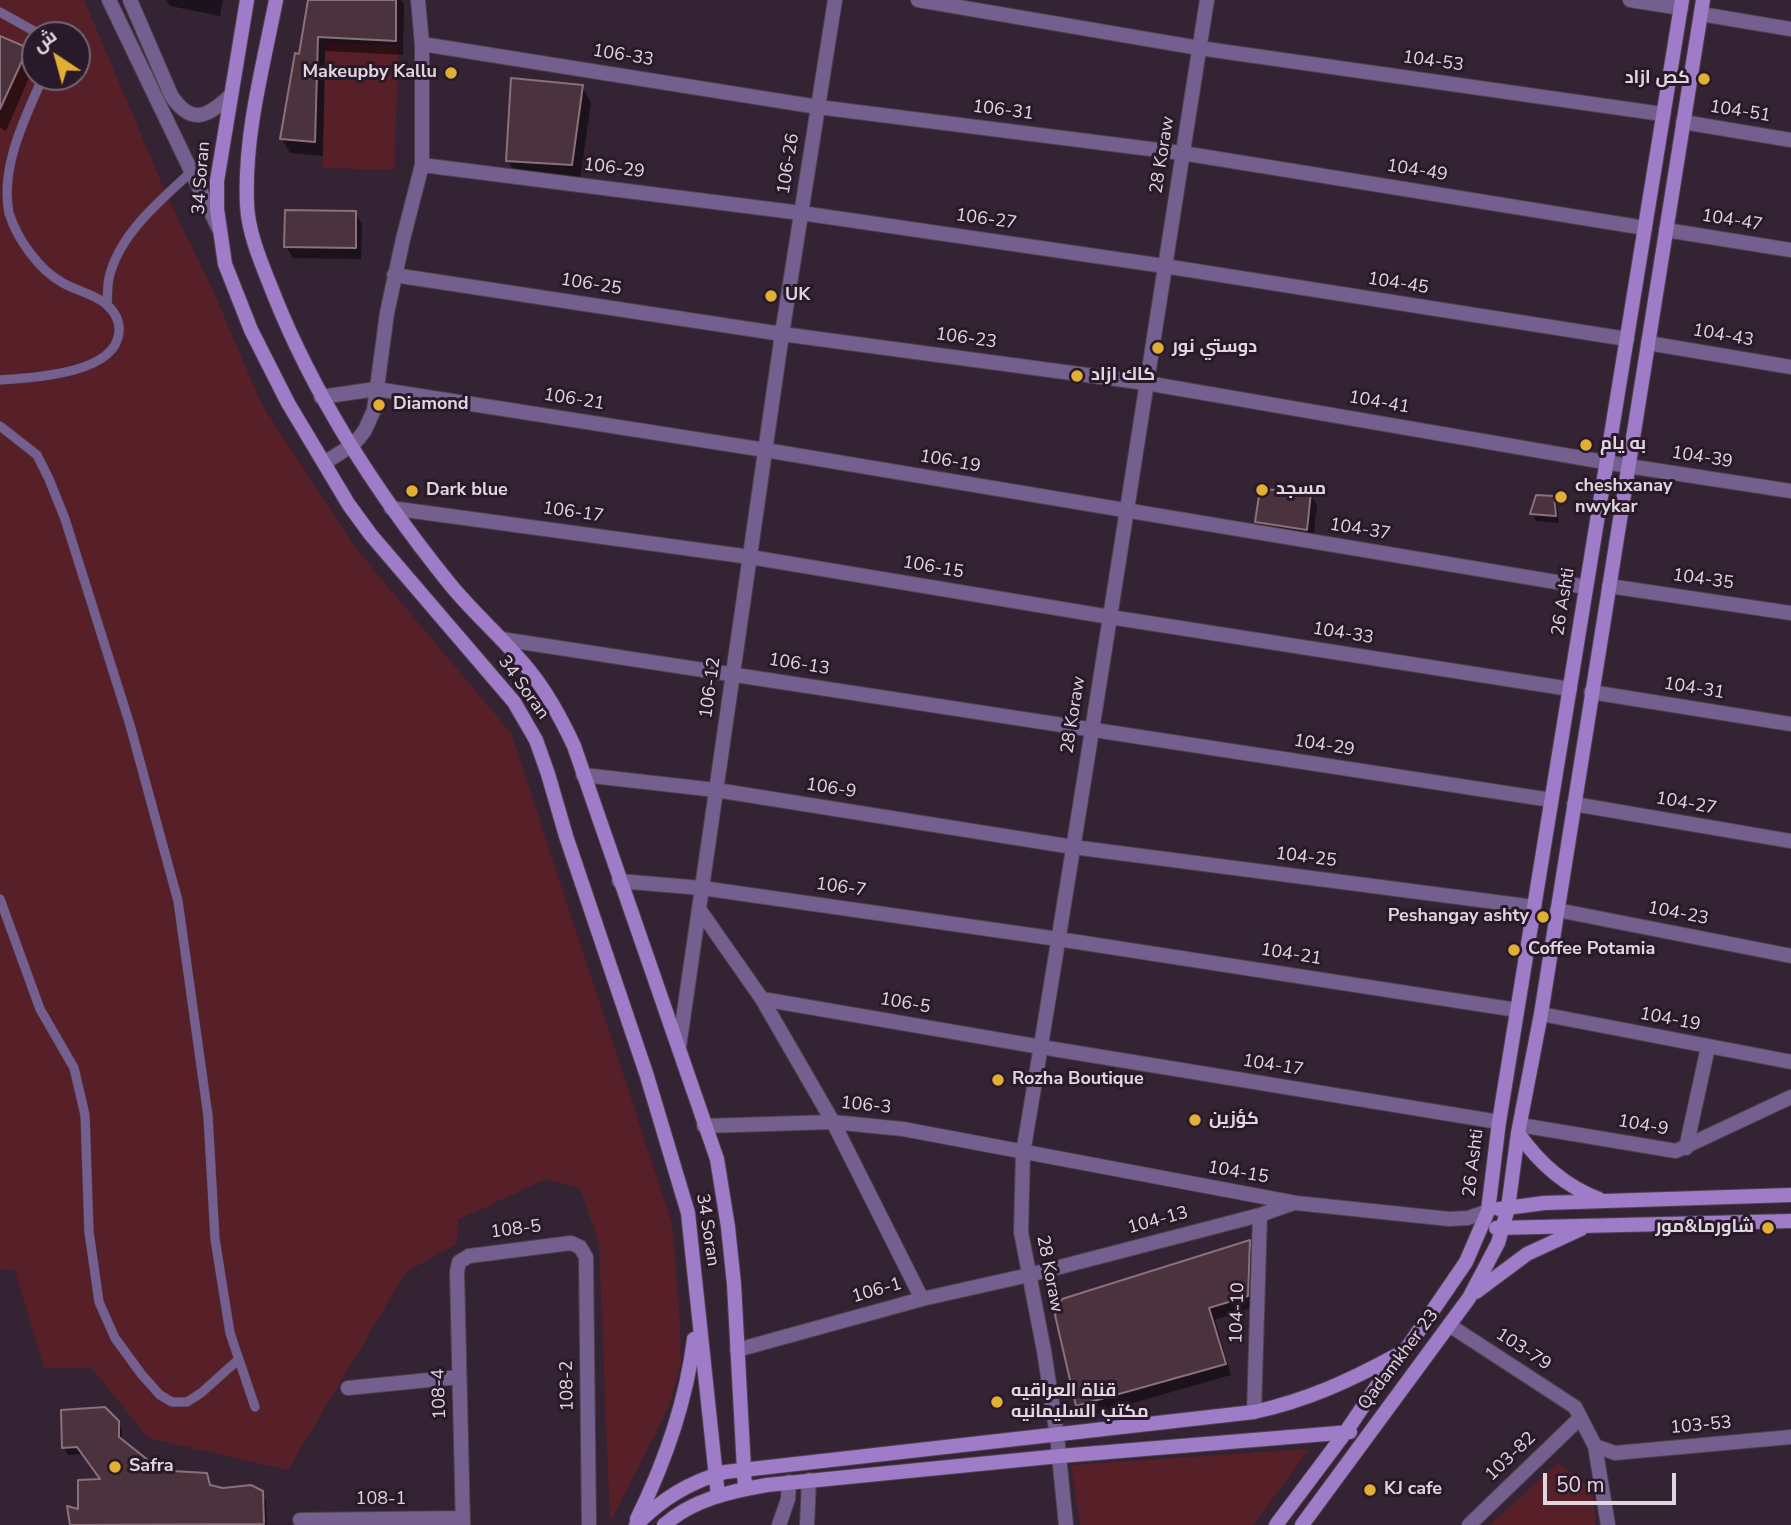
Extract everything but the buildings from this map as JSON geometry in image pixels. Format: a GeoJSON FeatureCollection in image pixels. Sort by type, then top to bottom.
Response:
{"type":"FeatureCollection","features":[{"type":"Feature","properties":{"kind":"main road","name":"34 Soran"},"geometry":{"type":"LineString","coordinates":[[247,0],[218,181],[217,209],[225,264],[251,330],[288,403],[349,505],[371,535],[514,702],[536,740],[676,1168],[688,1213],[718,1496]]}},
{"type":"Feature","properties":{"kind":"main road","name":"34 Soran"},"geometry":{"type":"LineString","coordinates":[[276,0],[250,133],[247,173],[247,207],[268,282],[321,397],[391,508],[458,595],[526,667],[550,699],[565,726],[717,1159],[728,1227],[745,1488]]}},
{"type":"Feature","properties":{"kind":"main road","name":"26 Ashti"},"geometry":{"type":"LineString","coordinates":[[1488,1211],[1517,1010],[1682,4]]}},
{"type":"Feature","properties":{"kind":"main road"},"geometry":{"type":"LineString","coordinates":[[1508,1208],[1702,7]]}},
{"type":"Feature","properties":{"kind":"main road"},"geometry":{"type":"LineString","coordinates":[[1519,1129],[1547,1168],[1585,1194],[1607,1202]]}},
{"type":"Feature","properties":{"kind":"main road"},"geometry":{"type":"LineString","coordinates":[[1488,1211],[1544,1203],[1791,1195]]}},
{"type":"Feature","properties":{"kind":"main road","name":"Qadamkher 23"},"geometry":{"type":"LineString","coordinates":[[1302,1525],[1469,1298],[1498,1242],[1508,1208]]}},
{"type":"Feature","properties":{"kind":"main road","name":"Qadamkher 23"},"geometry":{"type":"LineString","coordinates":[[1276,1525],[1383,1377],[1405,1351],[1466,1262],[1488,1211]]}},
{"type":"Feature","properties":{"kind":"main road"},"geometry":{"type":"LineString","coordinates":[[1480,1230],[1503,1227],[1791,1221]]}},
{"type":"Feature","properties":{"kind":"main road"},"geometry":{"type":"LineString","coordinates":[[1469,1298],[1527,1254],[1593,1225]]}},
{"type":"Feature","properties":{"kind":"main road"},"geometry":{"type":"LineString","coordinates":[[635,1525],[669,1446],[691,1361],[697,1317]]}},
{"type":"Feature","properties":{"kind":"main road"},"geometry":{"type":"LineString","coordinates":[[635,1525],[664,1499],[685,1486],[715,1475],[744,1469],[1254,1412],[1314,1396],[1405,1351]]}},
{"type":"Feature","properties":{"kind":"main road"},"geometry":{"type":"LineString","coordinates":[[664,1525],[679,1512],[745,1488],[1060,1456],[1345,1433],[1373,1427]]}},
{"type":"Feature","properties":{"kind":"street"},"geometry":{"type":"LineString","coordinates":[[109,0],[219,231]]}},
{"type":"Feature","properties":{"kind":"street"},"geometry":{"type":"LineString","coordinates":[[130,0],[174,99],[186,112],[205,115],[231,95]]}},
{"type":"Feature","properties":{"kind":"street"},"geometry":{"type":"LineString","coordinates":[[324,463],[351,446],[365,430],[376,400],[380,351],[394,275],[422,164],[422,44],[418,0]]}},
{"type":"Feature","properties":{"kind":"street","name":"106-26"},"geometry":{"type":"LineString","coordinates":[[782,334],[835,0]]}},
{"type":"Feature","properties":{"kind":"street","name":"104-53"},"geometry":{"type":"LineString","coordinates":[[918,0],[1199,48],[1662,114]]}},
{"type":"Feature","properties":{"kind":"street","name":"28 Koraw"},"geometry":{"type":"LineString","coordinates":[[1066,1525],[1060,1456],[1044,1351],[1021,1232],[1023,1153],[1128,511],[1207,0]]}},
{"type":"Feature","properties":{"kind":"street"},"geometry":{"type":"LineString","coordinates":[[1630,0],[1682,4]]}},
{"type":"Feature","properties":{"kind":"street"},"geometry":{"type":"LineString","coordinates":[[1702,7],[1791,29]]}},
{"type":"Feature","properties":{"kind":"street","name":"106-33"},"geometry":{"type":"LineString","coordinates":[[422,44],[818,107]]}},
{"type":"Feature","properties":{"kind":"street"},"geometry":{"type":"LineString","coordinates":[[160,107],[174,99]]}},
{"type":"Feature","properties":{"kind":"street","name":"106-31"},"geometry":{"type":"LineString","coordinates":[[818,107],[1182,153]]}},
{"type":"Feature","properties":{"kind":"street","name":"104-51"},"geometry":{"type":"LineString","coordinates":[[1684,122],[1791,140]]}},
{"type":"Feature","properties":{"kind":"street","name":"104-49"},"geometry":{"type":"LineString","coordinates":[[1182,153],[1645,228]]}},
{"type":"Feature","properties":{"kind":"street","name":"106-29"},"geometry":{"type":"LineString","coordinates":[[422,164],[801,213]]}},
{"type":"Feature","properties":{"kind":"street","name":"106-27"},"geometry":{"type":"LineString","coordinates":[[801,213],[1164,266]]}},
{"type":"Feature","properties":{"kind":"street","name":"104-47"},"geometry":{"type":"LineString","coordinates":[[1666,230],[1791,250]]}},
{"type":"Feature","properties":{"kind":"street","name":"104-45"},"geometry":{"type":"LineString","coordinates":[[1164,266],[1627,339]]}},
{"type":"Feature","properties":{"kind":"street","name":"106-25"},"geometry":{"type":"LineString","coordinates":[[394,275],[782,334]]}},
{"type":"Feature","properties":{"kind":"street","name":"106-23"},"geometry":{"type":"LineString","coordinates":[[782,334],[1146,383]]}},
{"type":"Feature","properties":{"kind":"street","name":"106-12"},"geometry":{"type":"LineString","coordinates":[[679,1047],[782,334]]}},
{"type":"Feature","properties":{"kind":"street","name":"104-43"},"geometry":{"type":"LineString","coordinates":[[1648,343],[1791,367]]}},
{"type":"Feature","properties":{"kind":"street","name":"104-41"},"geometry":{"type":"LineString","coordinates":[[1146,383],[1606,461]]}},
{"type":"Feature","properties":{"kind":"street","name":"106-21"},"geometry":{"type":"LineString","coordinates":[[321,397],[376,389],[765,450]]}},
{"type":"Feature","properties":{"kind":"street","name":"106-19"},"geometry":{"type":"LineString","coordinates":[[765,450],[1128,511]]}},
{"type":"Feature","properties":{"kind":"street","name":"104-39"},"geometry":{"type":"LineString","coordinates":[[1606,461],[1791,491]]}},
{"type":"Feature","properties":{"kind":"street","name":"106-17"},"geometry":{"type":"LineString","coordinates":[[391,508],[750,557]]}},
{"type":"Feature","properties":{"kind":"street","name":"104-37"},"geometry":{"type":"LineString","coordinates":[[1128,511],[1586,587]]}},
{"type":"Feature","properties":{"kind":"street","name":"106-15"},"geometry":{"type":"LineString","coordinates":[[750,557],[1110,617]]}},
{"type":"Feature","properties":{"kind":"street","name":"104-35"},"geometry":{"type":"LineString","coordinates":[[1609,586],[1791,613]]}},
{"type":"Feature","properties":{"kind":"street","name":"104-33"},"geometry":{"type":"LineString","coordinates":[[1110,617],[1570,689]]}},
{"type":"Feature","properties":{"kind":"street","name":"106-13"},"geometry":{"type":"LineString","coordinates":[[501,639],[1091,729]]}},
{"type":"Feature","properties":{"kind":"street","name":"104-31"},"geometry":{"type":"LineString","coordinates":[[1591,692],[1791,724]]}},
{"type":"Feature","properties":{"kind":"street","name":"104-29"},"geometry":{"type":"LineString","coordinates":[[1091,729],[1551,800]]}},
{"type":"Feature","properties":{"kind":"street","name":"106-9"},"geometry":{"type":"LineString","coordinates":[[583,775],[716,790],[1073,847]]}},
{"type":"Feature","properties":{"kind":"street","name":"104-27"},"geometry":{"type":"LineString","coordinates":[[1574,804],[1791,841]]}},
{"type":"Feature","properties":{"kind":"street","name":"104-25"},"geometry":{"type":"LineString","coordinates":[[1073,847],[1534,907]]}},
{"type":"Feature","properties":{"kind":"street","name":"106-7"},"geometry":{"type":"LineString","coordinates":[[619,881],[702,888],[1058,939]]}},
{"type":"Feature","properties":{"kind":"street"},"geometry":{"type":"LineString","coordinates":[[699,909],[762,999],[833,1122],[922,1299]]}},
{"type":"Feature","properties":{"kind":"street","name":"104-23"},"geometry":{"type":"LineString","coordinates":[[1557,910],[1791,956]]}},
{"type":"Feature","properties":{"kind":"street","name":"104-21"},"geometry":{"type":"LineString","coordinates":[[1058,939],[1517,1010]]}},
{"type":"Feature","properties":{"kind":"street","name":"106-5"},"geometry":{"type":"LineString","coordinates":[[762,999],[1041,1048]]}},
{"type":"Feature","properties":{"kind":"street","name":"104-19"},"geometry":{"type":"LineString","coordinates":[[1541,1014],[1791,1062]]}},
{"type":"Feature","properties":{"kind":"street","name":"104-17"},"geometry":{"type":"LineString","coordinates":[[1041,1048],[1499,1122]]}},
{"type":"Feature","properties":{"kind":"street"},"geometry":{"type":"LineString","coordinates":[[1686,1148],[1708,1048]]}},
{"type":"Feature","properties":{"kind":"street","name":"104-9"},"geometry":{"type":"LineString","coordinates":[[1519,1129],[1676,1151],[1791,1097]]}},
{"type":"Feature","properties":{"kind":"street","name":"106-3"},"geometry":{"type":"LineString","coordinates":[[704,1126],[833,1122],[903,1129],[1023,1153]]}},
{"type":"Feature","properties":{"kind":"street","name":"104-15"},"geometry":{"type":"LineString","coordinates":[[1023,1153],[1296,1203],[1449,1219],[1468,1219],[1488,1211]]}},
{"type":"Feature","properties":{"kind":"street","name":"104-13"},"geometry":{"type":"LineString","coordinates":[[1029,1275],[1260,1215],[1296,1203]]}},
{"type":"Feature","properties":{"kind":"street","name":"104-10"},"geometry":{"type":"LineString","coordinates":[[1254,1412],[1260,1215]]}},
{"type":"Feature","properties":{"kind":"street","name":"104-15"},"geometry":{"type":"LineString","coordinates":[[1449,1219],[1480,1230]]}},
{"type":"Feature","properties":{"kind":"street","name":"108-5"},"geometry":{"type":"LineString","coordinates":[[458,1262],[469,1256],[571,1243],[580,1247]]}},
{"type":"Feature","properties":{"kind":"street","name":"108-2"},"geometry":{"type":"LineString","coordinates":[[580,1247],[586,1256],[589,1525]]}},
{"type":"Feature","properties":{"kind":"street","name":"108-4"},"geometry":{"type":"LineString","coordinates":[[458,1262],[458,1377],[463,1522]]}},
{"type":"Feature","properties":{"kind":"street","name":"106-1"},"geometry":{"type":"LineString","coordinates":[[737,1350],[922,1299],[1029,1275]]}},
{"type":"Feature","properties":{"kind":"street","name":"103-79"},"geometry":{"type":"LineString","coordinates":[[1449,1325],[1577,1413]]}},
{"type":"Feature","properties":{"kind":"street"},"geometry":{"type":"LineString","coordinates":[[348,1388],[458,1377]]}},
{"type":"Feature","properties":{"kind":"street"},"geometry":{"type":"LineString","coordinates":[[1577,1413],[1595,1446],[1608,1525]]}},
{"type":"Feature","properties":{"kind":"street","name":"103-82"},"geometry":{"type":"LineString","coordinates":[[1469,1525],[1577,1413]]}},
{"type":"Feature","properties":{"kind":"street","name":"103-53"},"geometry":{"type":"LineString","coordinates":[[1595,1446],[1615,1453],[1791,1437]]}},
{"type":"Feature","properties":{"kind":"street"},"geometry":{"type":"LineString","coordinates":[[807,1525],[809,1480]]}},
{"type":"Feature","properties":{"kind":"street"},"geometry":{"type":"LineString","coordinates":[[779,1525],[788,1499],[789,1482]]}},
{"type":"Feature","properties":{"kind":"street","name":"108-1"},"geometry":{"type":"LineString","coordinates":[[300,1520],[463,1522]]}},
{"type":"Feature","properties":{"kind":"lane"},"geometry":{"type":"LineString","coordinates":[[0,12],[21,24]]}},
{"type":"Feature","properties":{"kind":"lane"},"geometry":{"type":"LineString","coordinates":[[0,380],[57,374],[100,360],[111,352],[119,334],[119,323],[107,305],[52,275],[29,250],[9,214],[5,196],[9,162],[37,91]]}},
{"type":"Feature","properties":{"kind":"lane"},"geometry":{"type":"LineString","coordinates":[[107,305],[109,278],[118,253],[138,225],[191,172]]}},
{"type":"Feature","properties":{"kind":"lane"},"geometry":{"type":"LineString","coordinates":[[0,426],[37,455],[50,479],[65,519],[130,725],[178,901],[208,1116],[215,1239],[230,1333],[255,1407]]}},
{"type":"Feature","properties":{"kind":"lane"},"geometry":{"type":"LineString","coordinates":[[0,899],[40,1009],[74,1068],[85,1115],[89,1232],[99,1302],[115,1338],[142,1375],[160,1395],[172,1402],[187,1402],[201,1394],[239,1359]]}},
{"type":"Feature","properties":{"kind":"shaded area"},"geometry":{"type":"Polygon","coordinates":[[[0,0],[84,0],[168,198],[212,288],[261,403],[353,545],[511,733],[672,1223],[681,1363],[668,1409],[610,1522],[599,1243],[580,1188],[546,1179],[458,1220],[457,1244],[406,1272],[288,1470],[148,1438],[92,1368],[44,1368],[15,1270],[0,1270],[0,0]]]}},
{"type":"Feature","properties":{"kind":"shaded area"},"geometry":{"type":"Polygon","coordinates":[[[326,43],[399,45],[394,170],[322,168],[326,43]]]}},
{"type":"Feature","properties":{"kind":"shaded area"},"geometry":{"type":"Polygon","coordinates":[[[1309,1449],[1253,1525],[1080,1525],[1071,1465],[1309,1449]]]}},
{"type":"Feature","properties":{"kind":"shaded area"},"geometry":{"type":"Polygon","coordinates":[[[1558,1463],[1592,1489],[1596,1525],[1489,1525],[1558,1463]]]}},
{"type":"Feature","properties":{"kind":"place","name":"Makeupby Kallu"},"geometry":{"type":"Point","coordinates":[451,73]}},
{"type":"Feature","properties":{"kind":"place","name":"كص ازاد"},"geometry":{"type":"Point","coordinates":[1704,79]}},
{"type":"Feature","properties":{"kind":"place","name":"UK"},"geometry":{"type":"Point","coordinates":[771,296]}},
{"type":"Feature","properties":{"kind":"place","name":"دوستي نور"},"geometry":{"type":"Point","coordinates":[1158,348]}},
{"type":"Feature","properties":{"kind":"place","name":"كاك ازاد"},"geometry":{"type":"Point","coordinates":[1077,376]}},
{"type":"Feature","properties":{"kind":"place","name":"Diamond"},"geometry":{"type":"Point","coordinates":[379,405]}},
{"type":"Feature","properties":{"kind":"place","name":"به يام"},"geometry":{"type":"Point","coordinates":[1586,445]}},
{"type":"Feature","properties":{"kind":"place","name":"مسجد"},"geometry":{"type":"Point","coordinates":[1262,490]}},
{"type":"Feature","properties":{"kind":"place","name":"Dark blue"},"geometry":{"type":"Point","coordinates":[412,491]}},
{"type":"Feature","properties":{"kind":"place","name":"cheshxanay nwykar"},"geometry":{"type":"Point","coordinates":[1561,497]}},
{"type":"Feature","properties":{"kind":"place","name":"Peshangay ashty"},"geometry":{"type":"Point","coordinates":[1543,917]}},
{"type":"Feature","properties":{"kind":"place","name":"Coffee Potamia"},"geometry":{"type":"Point","coordinates":[1514,950]}},
{"type":"Feature","properties":{"kind":"place","name":"Rozha Boutique"},"geometry":{"type":"Point","coordinates":[998,1080]}},
{"type":"Feature","properties":{"kind":"place","name":"كؤزين"},"geometry":{"type":"Point","coordinates":[1195,1120]}},
{"type":"Feature","properties":{"kind":"place","name":"شاورما&مور"},"geometry":{"type":"Point","coordinates":[1768,1228]}},
{"type":"Feature","properties":{"kind":"place","name":"قناة العراقيه مكتب السليمانيه"},"geometry":{"type":"Point","coordinates":[997,1402]}},
{"type":"Feature","properties":{"kind":"place","name":"Safra"},"geometry":{"type":"Point","coordinates":[115,1467]}},
{"type":"Feature","properties":{"kind":"place","name":"KJ cafe"},"geometry":{"type":"Point","coordinates":[1370,1490]}}]}
